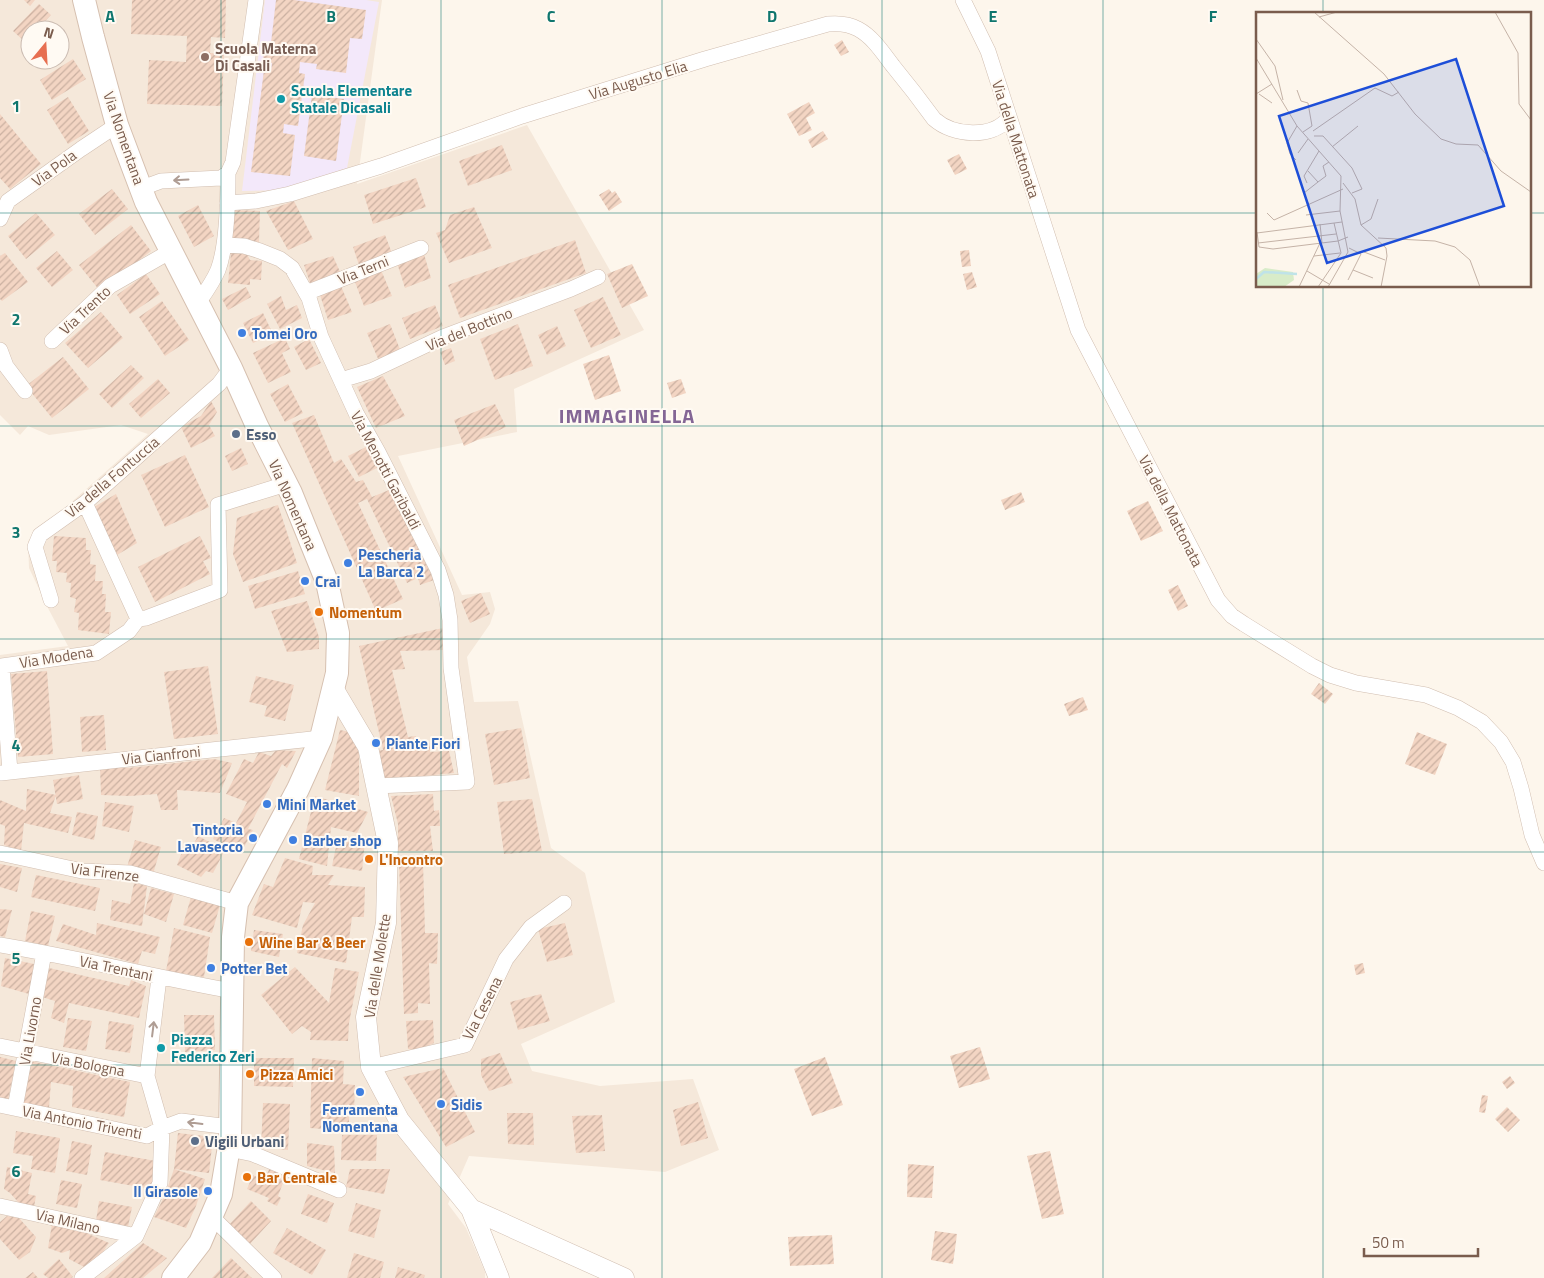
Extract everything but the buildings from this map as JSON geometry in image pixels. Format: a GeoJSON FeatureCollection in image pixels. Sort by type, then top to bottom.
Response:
{"type":"FeatureCollection","features":[{"type":"Feature","properties":{"kind":"main road","name":"Via Nomentana"},"geometry":{"type":"LineString","coordinates":[[84,0],[118,125],[146,202],[231,368],[286,484],[327,582],[338,633],[337,673],[321,738],[298,790],[237,903],[232,937],[230,1138],[221,1194],[200,1243],[173,1278]]}},
{"type":"Feature","properties":{"kind":"street"},"geometry":{"type":"LineString","coordinates":[[198,303],[218,269],[224,245],[227,203],[225,176],[232,162],[256,0]]}},
{"type":"Feature","properties":{"kind":"street","name":"Via della Mattonata"},"geometry":{"type":"LineString","coordinates":[[963,0],[988,52],[1078,330],[1221,605],[1244,624],[1326,673],[1356,683],[1426,695],[1458,708],[1482,722],[1501,742],[1513,762],[1532,835],[1544,863]]}},
{"type":"Feature","properties":{"kind":"street","name":"Via Augusto Elia"},"geometry":{"type":"LineString","coordinates":[[227,203],[256,201],[299,191],[381,166],[473,133],[721,54],[828,24],[850,26],[866,34],[934,119],[946,127],[961,131],[982,131],[1002,124],[1009,118]]}},
{"type":"Feature","properties":{"kind":"street","name":"Via Pola"},"geometry":{"type":"LineString","coordinates":[[0,219],[8,201],[80,149],[118,125]]}},
{"type":"Feature","properties":{"kind":"street"},"geometry":{"type":"LineString","coordinates":[[142,188],[161,181],[225,176]]}},
{"type":"Feature","properties":{"kind":"street","name":"Via Menotti Garibaldi"},"geometry":{"type":"LineString","coordinates":[[224,245],[244,246],[280,259],[292,268],[309,298],[322,337],[356,413],[378,452],[441,578],[450,620],[451,668],[467,782],[376,786]]}},
{"type":"Feature","properties":{"kind":"street","name":"Via Terni"},"geometry":{"type":"LineString","coordinates":[[306,293],[421,248]]}},
{"type":"Feature","properties":{"kind":"street","name":"Via Trento"},"geometry":{"type":"LineString","coordinates":[[52,341],[110,286],[171,251]]}},
{"type":"Feature","properties":{"kind":"street","name":"Via del Bottino"},"geometry":{"type":"LineString","coordinates":[[341,380],[371,371],[443,338],[571,290],[598,277]]}},
{"type":"Feature","properties":{"kind":"street"},"geometry":{"type":"LineString","coordinates":[[0,350],[6,366],[25,391]]}},
{"type":"Feature","properties":{"kind":"street","name":"Via della Fontuccia"},"geometry":{"type":"LineString","coordinates":[[51,600],[35,547],[40,535],[85,503],[219,384],[231,368]]}},
{"type":"Feature","properties":{"kind":"street"},"geometry":{"type":"LineString","coordinates":[[85,503],[138,619],[146,618],[220,590],[218,505],[286,484]]}},
{"type":"Feature","properties":{"kind":"street","name":"Via Modena"},"geometry":{"type":"LineString","coordinates":[[5,772],[2,666],[96,653],[129,631],[138,619]]}},
{"type":"Feature","properties":{"kind":"street","name":"Via delle Molette"},"geometry":{"type":"LineString","coordinates":[[333,688],[368,747],[388,843],[386,922],[366,1017],[370,1068],[399,1120],[471,1209],[499,1278]]}},
{"type":"Feature","properties":{"kind":"street","name":"Via Cianfroni"},"geometry":{"type":"LineString","coordinates":[[5,772],[321,738]]}},
{"type":"Feature","properties":{"kind":"street","name":"Via Firenze"},"geometry":{"type":"LineString","coordinates":[[0,853],[82,871],[130,873],[237,903]]}},
{"type":"Feature","properties":{"kind":"street","name":"Via Cesena"},"geometry":{"type":"LineString","coordinates":[[370,1068],[465,1045],[506,959],[531,927],[564,903]]}},
{"type":"Feature","properties":{"kind":"street","name":"Via Trentani"},"geometry":{"type":"LineString","coordinates":[[0,946],[44,953],[159,978],[232,991]]}},
{"type":"Feature","properties":{"kind":"street","name":"Via Livorno"},"geometry":{"type":"LineString","coordinates":[[15,1108],[44,953]]}},
{"type":"Feature","properties":{"kind":"street"},"geometry":{"type":"LineString","coordinates":[[82,1278],[136,1236],[160,1183],[162,1128],[147,1076],[159,978]]}},
{"type":"Feature","properties":{"kind":"street","name":"Via Bologna"},"geometry":{"type":"LineString","coordinates":[[0,1046],[147,1076]]}},
{"type":"Feature","properties":{"kind":"street","name":"Via Antonio Triventi"},"geometry":{"type":"LineString","coordinates":[[0,1105],[147,1136],[181,1121],[230,1138],[253,1154],[339,1190]]}},
{"type":"Feature","properties":{"kind":"street","name":"Via Milano"},"geometry":{"type":"LineString","coordinates":[[0,1206],[136,1236]]}},
{"type":"Feature","properties":{"kind":"street"},"geometry":{"type":"LineString","coordinates":[[471,1209],[624,1278]]}},
{"type":"Feature","properties":{"kind":"street"},"geometry":{"type":"LineString","coordinates":[[212,1217],[274,1278]]}},
{"type":"Feature","properties":{"kind":"shaded area"},"geometry":{"type":"Polygon","coordinates":[[[0,0],[382,0],[357,184],[527,125],[644,330],[514,389],[517,432],[398,456],[462,595],[490,592],[495,609],[490,624],[467,657],[474,702],[518,701],[551,848],[585,873],[615,1002],[521,1044],[532,1071],[600,1086],[693,1079],[719,1150],[665,1172],[469,1156],[448,1204],[466,1228],[485,1272],[485,1278],[0,1278],[0,655],[68,646],[29,568],[28,541],[148,434],[121,425],[49,435],[28,426],[20,435],[0,415],[0,0]]]}},
{"type":"Feature","properties":{"kind":"shaded area"},"geometry":{"type":"Polygon","coordinates":[[[265,0],[366,0],[379,2],[347,168],[282,190],[242,191],[265,0]]]}},
{"type":"Feature","properties":{"kind":"place","name":"Scuola Materna Di Casali"},"geometry":{"type":"Point","coordinates":[205,57]}},
{"type":"Feature","properties":{"kind":"place","name":"Scuola Elementare Statale Dicasali"},"geometry":{"type":"Point","coordinates":[281,99]}},
{"type":"Feature","properties":{"kind":"place","name":"Tomei Oro"},"geometry":{"type":"Point","coordinates":[242,333]}},
{"type":"Feature","properties":{"kind":"place","name":"Esso"},"geometry":{"type":"Point","coordinates":[236,434]}},
{"type":"Feature","properties":{"kind":"place","name":"Pescheria La Barca 2"},"geometry":{"type":"Point","coordinates":[348,563]}},
{"type":"Feature","properties":{"kind":"place","name":"Crai"},"geometry":{"type":"Point","coordinates":[305,581]}},
{"type":"Feature","properties":{"kind":"place","name":"Nomentum"},"geometry":{"type":"Point","coordinates":[319,612]}},
{"type":"Feature","properties":{"kind":"place","name":"Piante Fiori"},"geometry":{"type":"Point","coordinates":[376,743]}},
{"type":"Feature","properties":{"kind":"place","name":"Mini Market"},"geometry":{"type":"Point","coordinates":[267,804]}},
{"type":"Feature","properties":{"kind":"place","name":"Tintoria Lavasecco"},"geometry":{"type":"Point","coordinates":[253,838]}},
{"type":"Feature","properties":{"kind":"place","name":"Barber shop"},"geometry":{"type":"Point","coordinates":[293,840]}},
{"type":"Feature","properties":{"kind":"place","name":"L'Incontro"},"geometry":{"type":"Point","coordinates":[369,859]}},
{"type":"Feature","properties":{"kind":"place","name":"Wine Bar & Beer"},"geometry":{"type":"Point","coordinates":[249,942]}},
{"type":"Feature","properties":{"kind":"place","name":"Potter Bet"},"geometry":{"type":"Point","coordinates":[211,968]}},
{"type":"Feature","properties":{"kind":"place","name":"Piazza Federico Zeri"},"geometry":{"type":"Point","coordinates":[161,1048]}},
{"type":"Feature","properties":{"kind":"place","name":"Pizza Amici"},"geometry":{"type":"Point","coordinates":[250,1074]}},
{"type":"Feature","properties":{"kind":"place","name":"Ferramenta Nomentana"},"geometry":{"type":"Point","coordinates":[360,1092]}},
{"type":"Feature","properties":{"kind":"place","name":"Sidis"},"geometry":{"type":"Point","coordinates":[441,1104]}},
{"type":"Feature","properties":{"kind":"place","name":"Vigili Urbani"},"geometry":{"type":"Point","coordinates":[195,1141]}},
{"type":"Feature","properties":{"kind":"place","name":"Bar Centrale"},"geometry":{"type":"Point","coordinates":[247,1177]}},
{"type":"Feature","properties":{"kind":"place","name":"Il Girasole"},"geometry":{"type":"Point","coordinates":[208,1191]}},
{"type":"Feature","properties":{"kind":"district","name":"IMMAGINELLA"},"geometry":{"type":"Point","coordinates":[627,415]}}]}
